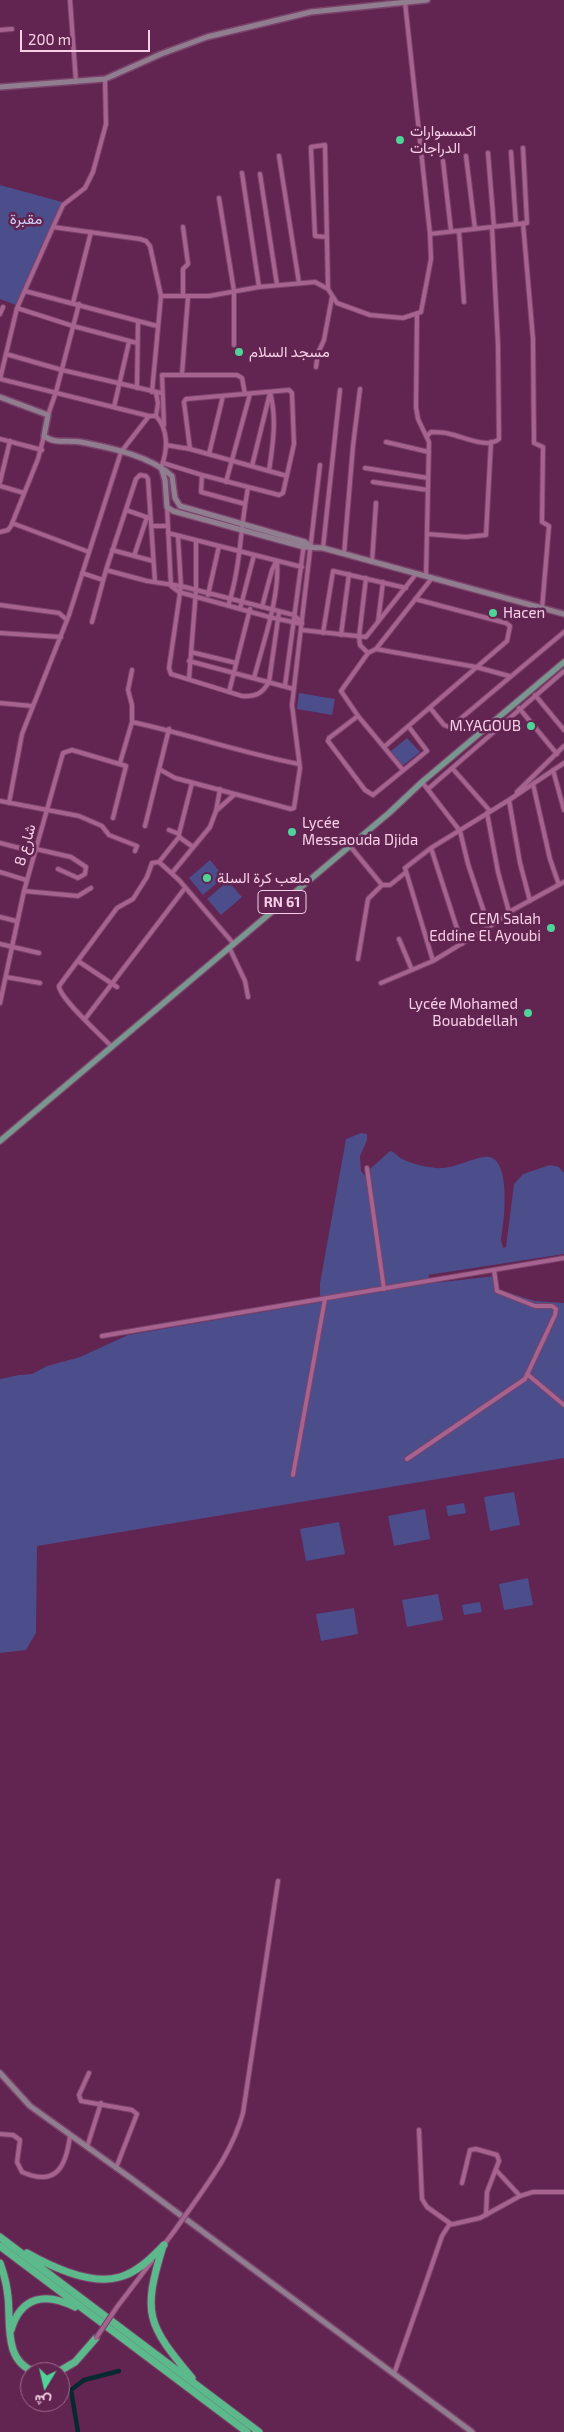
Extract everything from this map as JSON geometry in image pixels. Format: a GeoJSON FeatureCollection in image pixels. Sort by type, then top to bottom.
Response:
{"type":"FeatureCollection","features":[{"type":"Feature","properties":{"kind":"highway"},"geometry":{"type":"LineString","coordinates":[[0,2237],[259,2432]]}},
{"type":"Feature","properties":{"kind":"highway"},"geometry":{"type":"LineString","coordinates":[[9,2243],[33,2256],[78,2275],[106,2279],[120,2277],[137,2269],[164,2245]]}},
{"type":"Feature","properties":{"kind":"highway"},"geometry":{"type":"LineString","coordinates":[[164,2245],[151,2288],[153,2320],[168,2349],[200,2388]]}},
{"type":"Feature","properties":{"kind":"highway"},"geometry":{"type":"LineString","coordinates":[[0,2246],[247,2432]]}},
{"type":"Feature","properties":{"kind":"highway"},"geometry":{"type":"LineString","coordinates":[[0,2263],[6,2280],[9,2298],[10,2335],[15,2355],[21,2362]]}},
{"type":"Feature","properties":{"kind":"highway"},"geometry":{"type":"LineString","coordinates":[[10,2335],[19,2313],[38,2298],[52,2298],[65,2302],[94,2316]]}},
{"type":"Feature","properties":{"kind":"highway"},"geometry":{"type":"LineString","coordinates":[[70,2365],[75,2362],[96,2338]]}},
{"type":"Feature","properties":{"kind":"main road","name":"RN 61"},"geometry":{"type":"LineString","coordinates":[[0,1142],[564,662]]}},
{"type":"Feature","properties":{"kind":"street"},"geometry":{"type":"LineString","coordinates":[[70,0],[76,82]]}},
{"type":"Feature","properties":{"kind":"street"},"geometry":{"type":"LineString","coordinates":[[0,87],[105,79],[161,54],[217,35],[311,12],[427,0]]}},
{"type":"Feature","properties":{"kind":"street"},"geometry":{"type":"LineString","coordinates":[[326,237],[315,236],[311,147],[326,145],[328,289],[332,297],[337,303],[370,315],[403,318],[417,314],[424,306],[431,259],[430,234],[404,2]]}},
{"type":"Feature","properties":{"kind":"street"},"geometry":{"type":"LineString","coordinates":[[0,30],[12,29]]}},
{"type":"Feature","properties":{"kind":"street"},"geometry":{"type":"LineString","coordinates":[[105,79],[106,124],[93,172],[85,188],[64,205],[53,226],[17,308],[0,379],[149,416],[156,416],[164,424]]}},
{"type":"Feature","properties":{"kind":"street"},"geometry":{"type":"LineString","coordinates":[[430,234],[527,222],[522,148]]}},
{"type":"Feature","properties":{"kind":"street"},"geometry":{"type":"LineString","coordinates":[[511,152],[516,224]]}},
{"type":"Feature","properties":{"kind":"street"},"geometry":{"type":"LineString","coordinates":[[428,436],[430,432],[448,433],[471,441],[491,442],[499,439],[498,345],[488,153]]}},
{"type":"Feature","properties":{"kind":"street"},"geometry":{"type":"LineString","coordinates":[[279,156],[299,283]]}},
{"type":"Feature","properties":{"kind":"street"},"geometry":{"type":"LineString","coordinates":[[466,156],[475,229]]}},
{"type":"Feature","properties":{"kind":"street"},"geometry":{"type":"LineString","coordinates":[[443,161],[451,231]]}},
{"type":"Feature","properties":{"kind":"street"},"geometry":{"type":"LineString","coordinates":[[242,173],[259,287]]}},
{"type":"Feature","properties":{"kind":"street"},"geometry":{"type":"LineString","coordinates":[[260,174],[278,286]]}},
{"type":"Feature","properties":{"kind":"street"},"geometry":{"type":"LineString","coordinates":[[220,198],[234,291],[234,345]]}},
{"type":"Feature","properties":{"kind":"street"},"geometry":{"type":"LineString","coordinates":[[523,223],[533,339],[534,443],[543,447],[542,522],[549,526],[542,608]]}},
{"type":"Feature","properties":{"kind":"street"},"geometry":{"type":"LineString","coordinates":[[53,226],[146,241],[150,246],[161,296],[157,326],[156,393],[158,403],[156,416]]}},
{"type":"Feature","properties":{"kind":"street"},"geometry":{"type":"LineString","coordinates":[[183,227],[188,264],[182,269],[183,296]]}},
{"type":"Feature","properties":{"kind":"street"},"geometry":{"type":"LineString","coordinates":[[460,231],[464,302]]}},
{"type":"Feature","properties":{"kind":"street"},"geometry":{"type":"LineString","coordinates":[[73,303],[91,232]]}},
{"type":"Feature","properties":{"kind":"street"},"geometry":{"type":"LineString","coordinates":[[161,296],[188,297],[259,287],[315,282],[328,289]]}},
{"type":"Feature","properties":{"kind":"street"},"geometry":{"type":"LineString","coordinates":[[25,291],[157,326]]}},
{"type":"Feature","properties":{"kind":"street"},"geometry":{"type":"LineString","coordinates":[[182,374],[188,297]]}},
{"type":"Feature","properties":{"kind":"street"},"geometry":{"type":"LineString","coordinates":[[316,367],[318,353],[324,340],[332,297]]}},
{"type":"Feature","properties":{"kind":"street"},"geometry":{"type":"LineString","coordinates":[[0,532],[8,530],[12,524],[42,450],[48,415],[56,392],[79,304]]}},
{"type":"Feature","properties":{"kind":"street"},"geometry":{"type":"LineString","coordinates":[[0,314],[3,307]]}},
{"type":"Feature","properties":{"kind":"street"},"geometry":{"type":"LineString","coordinates":[[17,308],[73,326],[137,343]]}},
{"type":"Feature","properties":{"kind":"street"},"geometry":{"type":"LineString","coordinates":[[404,770],[358,716],[341,691],[368,653],[376,649],[415,599],[429,577],[427,534],[429,452],[428,436],[418,419],[416,407],[417,314]]}},
{"type":"Feature","properties":{"kind":"street"},"geometry":{"type":"LineString","coordinates":[[137,388],[138,321]]}},
{"type":"Feature","properties":{"kind":"street"},"geometry":{"type":"LineString","coordinates":[[114,407],[129,342]]}},
{"type":"Feature","properties":{"kind":"street"},"geometry":{"type":"LineString","coordinates":[[6,354],[156,393],[163,398],[166,454],[162,465],[165,480],[171,586],[179,592],[195,597],[269,618],[302,624]]}},
{"type":"Feature","properties":{"kind":"street"},"geometry":{"type":"LineString","coordinates":[[156,393],[162,375],[237,375],[242,378],[248,394],[226,482]]}},
{"type":"Feature","properties":{"kind":"street"},"geometry":{"type":"LineString","coordinates":[[344,554],[360,389]]}},
{"type":"Feature","properties":{"kind":"street"},"geometry":{"type":"LineString","coordinates":[[44,436],[50,441],[81,442],[279,495],[284,493],[294,444],[292,392],[289,390],[186,399],[184,402],[190,449]]}},
{"type":"Feature","properties":{"kind":"street"},"geometry":{"type":"LineString","coordinates":[[323,548],[340,390]]}},
{"type":"Feature","properties":{"kind":"street"},"geometry":{"type":"LineString","coordinates":[[252,466],[270,392]]}},
{"type":"Feature","properties":{"kind":"street"},"geometry":{"type":"LineString","coordinates":[[269,471],[274,434],[274,407],[270,392]]}},
{"type":"Feature","properties":{"kind":"street"},"geometry":{"type":"LineString","coordinates":[[209,454],[223,396]]}},
{"type":"Feature","properties":{"kind":"street"},"geometry":{"type":"LineString","coordinates":[[0,397],[48,415]]}},
{"type":"Feature","properties":{"kind":"street"},"geometry":{"type":"LineString","coordinates":[[9,803],[22,734],[67,620],[121,452],[149,416]]}},
{"type":"Feature","properties":{"kind":"street"},"geometry":{"type":"LineString","coordinates":[[0,439],[42,450]]}},
{"type":"Feature","properties":{"kind":"street"},"geometry":{"type":"LineString","coordinates":[[0,482],[10,442]]}},
{"type":"Feature","properties":{"kind":"street"},"geometry":{"type":"LineString","coordinates":[[386,442],[429,452]]}},
{"type":"Feature","properties":{"kind":"street"},"geometry":{"type":"LineString","coordinates":[[427,534],[466,537],[486,535],[491,442]]}},
{"type":"Feature","properties":{"kind":"street"},"geometry":{"type":"LineString","coordinates":[[166,445],[190,449],[287,476]]}},
{"type":"Feature","properties":{"kind":"street"},"geometry":{"type":"LineString","coordinates":[[162,465],[172,476],[175,498],[180,506],[312,547],[323,548],[564,614]]}},
{"type":"Feature","properties":{"kind":"street"},"geometry":{"type":"LineString","coordinates":[[159,769],[175,778],[192,783],[291,809],[295,806],[299,764],[292,706],[312,547],[320,465]]}},
{"type":"Feature","properties":{"kind":"street"},"geometry":{"type":"LineString","coordinates":[[365,468],[428,478]]}},
{"type":"Feature","properties":{"kind":"street"},"geometry":{"type":"LineString","coordinates":[[92,622],[112,550],[136,479],[140,475],[146,476],[148,479],[149,518],[155,582]]}},
{"type":"Feature","properties":{"kind":"street"},"geometry":{"type":"LineString","coordinates":[[202,475],[201,492],[245,504]]}},
{"type":"Feature","properties":{"kind":"street"},"geometry":{"type":"LineString","coordinates":[[374,482],[428,490]]}},
{"type":"Feature","properties":{"kind":"street"},"geometry":{"type":"LineString","coordinates":[[0,486],[24,493]]}},
{"type":"Feature","properties":{"kind":"street"},"geometry":{"type":"LineString","coordinates":[[228,606],[241,552],[241,524],[248,488]]}},
{"type":"Feature","properties":{"kind":"street"},"geometry":{"type":"LineString","coordinates":[[372,562],[376,503]]}},
{"type":"Feature","properties":{"kind":"street"},"geometry":{"type":"LineString","coordinates":[[167,507],[173,511],[241,530],[304,544]]}},
{"type":"Feature","properties":{"kind":"street"},"geometry":{"type":"LineString","coordinates":[[126,510],[149,518]]}},
{"type":"Feature","properties":{"kind":"street"},"geometry":{"type":"LineString","coordinates":[[134,556],[149,518]]}},
{"type":"Feature","properties":{"kind":"street"},"geometry":{"type":"LineString","coordinates":[[12,524],[89,552]]}},
{"type":"Feature","properties":{"kind":"street"},"geometry":{"type":"LineString","coordinates":[[151,526],[168,526]]}},
{"type":"Feature","properties":{"kind":"street"},"geometry":{"type":"LineString","coordinates":[[168,533],[302,567]]}},
{"type":"Feature","properties":{"kind":"street"},"geometry":{"type":"LineString","coordinates":[[178,536],[182,586],[179,592],[169,668],[171,674],[229,692],[251,696],[264,691],[269,682],[279,612]]}},
{"type":"Feature","properties":{"kind":"street"},"geometry":{"type":"LineString","coordinates":[[189,679],[196,590],[196,540]]}},
{"type":"Feature","properties":{"kind":"street"},"geometry":{"type":"LineString","coordinates":[[285,686],[292,622],[302,567],[304,544]]}},
{"type":"Feature","properties":{"kind":"street"},"geometry":{"type":"LineString","coordinates":[[207,600],[219,546]]}},
{"type":"Feature","properties":{"kind":"street"},"geometry":{"type":"LineString","coordinates":[[112,550],[153,561]]}},
{"type":"Feature","properties":{"kind":"street"},"geometry":{"type":"LineString","coordinates":[[240,609],[254,555]]}},
{"type":"Feature","properties":{"kind":"street"},"geometry":{"type":"LineString","coordinates":[[262,607],[272,570],[277,561]]}},
{"type":"Feature","properties":{"kind":"street"},"geometry":{"type":"LineString","coordinates":[[254,678],[271,610],[278,571],[277,561]]}},
{"type":"Feature","properties":{"kind":"street"},"geometry":{"type":"LineString","coordinates":[[106,570],[171,586],[182,586],[294,615],[302,624]]}},
{"type":"Feature","properties":{"kind":"street"},"geometry":{"type":"LineString","coordinates":[[323,633],[331,573],[333,571],[406,588]]}},
{"type":"Feature","properties":{"kind":"street"},"geometry":{"type":"LineString","coordinates":[[82,573],[103,580]]}},
{"type":"Feature","properties":{"kind":"street"},"geometry":{"type":"LineString","coordinates":[[341,635],[349,574]]}},
{"type":"Feature","properties":{"kind":"street"},"geometry":{"type":"LineString","coordinates":[[302,630],[359,637],[369,635],[416,574]]}},
{"type":"Feature","properties":{"kind":"street"},"geometry":{"type":"LineString","coordinates":[[366,578],[359,637],[360,645],[368,653]]}},
{"type":"Feature","properties":{"kind":"street"},"geometry":{"type":"LineString","coordinates":[[378,624],[383,582]]}},
{"type":"Feature","properties":{"kind":"street"},"geometry":{"type":"LineString","coordinates":[[384,747],[507,641],[510,626],[506,623],[415,599]]}},
{"type":"Feature","properties":{"kind":"street"},"geometry":{"type":"LineString","coordinates":[[0,605],[59,613],[67,620]]}},
{"type":"Feature","properties":{"kind":"street"},"geometry":{"type":"LineString","coordinates":[[229,692],[252,605]]}},
{"type":"Feature","properties":{"kind":"street"},"geometry":{"type":"LineString","coordinates":[[0,632],[61,636]]}},
{"type":"Feature","properties":{"kind":"street"},"geometry":{"type":"LineString","coordinates":[[430,708],[444,725],[449,727],[564,632]]}},
{"type":"Feature","properties":{"kind":"street"},"geometry":{"type":"LineString","coordinates":[[376,649],[476,667],[510,676]]}},
{"type":"Feature","properties":{"kind":"street"},"geometry":{"type":"LineString","coordinates":[[191,652],[236,663]]}},
{"type":"Feature","properties":{"kind":"street"},"geometry":{"type":"LineString","coordinates":[[189,661],[294,689]]}},
{"type":"Feature","properties":{"kind":"street"},"geometry":{"type":"LineString","coordinates":[[113,818],[126,767],[120,763],[132,722],[132,705],[128,690],[132,670]]}},
{"type":"Feature","properties":{"kind":"street"},"geometry":{"type":"LineString","coordinates":[[428,789],[519,708],[564,671]]}},
{"type":"Feature","properties":{"kind":"street"},"geometry":{"type":"LineString","coordinates":[[535,695],[564,730]]}},
{"type":"Feature","properties":{"kind":"street"},"geometry":{"type":"LineString","coordinates":[[0,703],[32,706]]}},
{"type":"Feature","properties":{"kind":"street"},"geometry":{"type":"LineString","coordinates":[[519,708],[557,754]]}},
{"type":"Feature","properties":{"kind":"street"},"geometry":{"type":"LineString","coordinates":[[358,716],[329,738],[328,741],[365,790],[373,795],[427,750],[409,727]]}},
{"type":"Feature","properties":{"kind":"street"},"geometry":{"type":"LineString","coordinates":[[132,722],[169,730],[247,753],[299,764]]}},
{"type":"Feature","properties":{"kind":"street"},"geometry":{"type":"LineString","coordinates":[[145,826],[169,730]]}},
{"type":"Feature","properties":{"kind":"street"},"geometry":{"type":"LineString","coordinates":[[509,800],[564,746]]}},
{"type":"Feature","properties":{"kind":"street","name":"شارع 8"},"geometry":{"type":"LineString","coordinates":[[0,1003],[26,880],[36,850],[62,752],[72,750],[120,763]]}},
{"type":"Feature","properties":{"kind":"street"},"geometry":{"type":"LineString","coordinates":[[358,959],[368,899],[382,885],[390,885],[405,873],[408,864],[564,763]]}},
{"type":"Feature","properties":{"kind":"street"},"geometry":{"type":"LineString","coordinates":[[452,768],[488,812],[498,872],[509,912]]}},
{"type":"Feature","properties":{"kind":"street"},"geometry":{"type":"LineString","coordinates":[[554,770],[564,810]]}},
{"type":"Feature","properties":{"kind":"street"},"geometry":{"type":"LineString","coordinates":[[422,782],[460,831],[468,864],[490,927]]}},
{"type":"Feature","properties":{"kind":"street"},"geometry":{"type":"LineString","coordinates":[[112,1047],[72,1008],[59,989],[60,982],[117,908],[133,899],[147,877],[152,863],[159,862],[179,835],[192,783]]}},
{"type":"Feature","properties":{"kind":"street"},"geometry":{"type":"LineString","coordinates":[[533,784],[550,859],[559,885]]}},
{"type":"Feature","properties":{"kind":"street"},"geometry":{"type":"LineString","coordinates":[[172,873],[210,827],[216,811],[220,789]]}},
{"type":"Feature","properties":{"kind":"street"},"geometry":{"type":"LineString","coordinates":[[216,811],[235,794]]}},
{"type":"Feature","properties":{"kind":"street"},"geometry":{"type":"LineString","coordinates":[[509,800],[520,863],[530,901]]}},
{"type":"Feature","properties":{"kind":"street"},"geometry":{"type":"LineString","coordinates":[[0,801],[79,816],[102,826],[108,835],[137,846],[135,851]]}},
{"type":"Feature","properties":{"kind":"street"},"geometry":{"type":"LineString","coordinates":[[169,830],[179,835],[193,847]]}},
{"type":"Feature","properties":{"kind":"street"},"geometry":{"type":"LineString","coordinates":[[0,843],[71,857],[86,867],[85,874],[78,878],[58,870]]}},
{"type":"Feature","properties":{"kind":"street"},"geometry":{"type":"LineString","coordinates":[[350,846],[382,885]]}},
{"type":"Feature","properties":{"kind":"street"},"geometry":{"type":"LineString","coordinates":[[431,848],[462,944]]}},
{"type":"Feature","properties":{"kind":"street"},"geometry":{"type":"LineString","coordinates":[[159,862],[186,888],[231,945],[245,981],[248,997]]}},
{"type":"Feature","properties":{"kind":"street"},"geometry":{"type":"LineString","coordinates":[[0,872],[26,880]]}},
{"type":"Feature","properties":{"kind":"street"},"geometry":{"type":"LineString","coordinates":[[405,873],[433,961]]}},
{"type":"Feature","properties":{"kind":"street"},"geometry":{"type":"LineString","coordinates":[[381,983],[433,961],[490,927],[509,912],[564,882]]}},
{"type":"Feature","properties":{"kind":"street"},"geometry":{"type":"LineString","coordinates":[[24,891],[78,896],[91,888]]}},
{"type":"Feature","properties":{"kind":"street"},"geometry":{"type":"LineString","coordinates":[[85,1019],[186,888]]}},
{"type":"Feature","properties":{"kind":"street"},"geometry":{"type":"LineString","coordinates":[[0,917],[16,921]]}},
{"type":"Feature","properties":{"kind":"street"},"geometry":{"type":"LineString","coordinates":[[399,939],[412,970]]}},
{"type":"Feature","properties":{"kind":"street"},"geometry":{"type":"LineString","coordinates":[[0,944],[39,953]]}},
{"type":"Feature","properties":{"kind":"street"},"geometry":{"type":"LineString","coordinates":[[78,961],[117,986]]}},
{"type":"Feature","properties":{"kind":"street"},"geometry":{"type":"LineString","coordinates":[[6,977],[40,983]]}},
{"type":"Feature","properties":{"kind":"street"},"geometry":{"type":"LineString","coordinates":[[367,1168],[384,1289]]}},
{"type":"Feature","properties":{"kind":"street"},"geometry":{"type":"LineString","coordinates":[[102,1336],[564,1258]]}},
{"type":"Feature","properties":{"kind":"street"},"geometry":{"type":"LineString","coordinates":[[407,1459],[525,1378],[555,1315],[556,1309],[552,1306],[535,1306],[497,1291],[494,1270]]}},
{"type":"Feature","properties":{"kind":"street"},"geometry":{"type":"LineString","coordinates":[[293,1475],[325,1299]]}},
{"type":"Feature","properties":{"kind":"street"},"geometry":{"type":"LineString","coordinates":[[527,1374],[564,1406]]}},
{"type":"Feature","properties":{"kind":"street"},"geometry":{"type":"LineString","coordinates":[[96,2338],[117,2307],[176,2230],[225,2158],[237,2135],[243,2113],[278,1881]]}},
{"type":"Feature","properties":{"kind":"street"},"geometry":{"type":"LineString","coordinates":[[0,2073],[30,2106],[472,2432]]}},
{"type":"Feature","properties":{"kind":"street"},"geometry":{"type":"LineString","coordinates":[[89,2073],[79,2095],[80,2099],[90,2104],[101,2103],[134,2110],[137,2114],[116,2168]]}},
{"type":"Feature","properties":{"kind":"street"},"geometry":{"type":"LineString","coordinates":[[87,2147],[101,2103]]}},
{"type":"Feature","properties":{"kind":"street"},"geometry":{"type":"LineString","coordinates":[[419,2130],[422,2199],[427,2207],[451,2224]]}},
{"type":"Feature","properties":{"kind":"street"},"geometry":{"type":"LineString","coordinates":[[0,2134],[13,2135],[20,2140],[17,2162],[22,2172],[46,2178],[55,2175],[59,2170],[69,2150],[70,2136]]}},
{"type":"Feature","properties":{"kind":"street"},"geometry":{"type":"LineString","coordinates":[[462,2183],[468,2153],[472,2149],[497,2155],[499,2161],[488,2192],[486,2215]]}},
{"type":"Feature","properties":{"kind":"street"},"geometry":{"type":"LineString","coordinates":[[496,2170],[520,2196]]}},
{"type":"Feature","properties":{"kind":"street"},"geometry":{"type":"LineString","coordinates":[[394,2374],[442,2236],[451,2224],[477,2219],[520,2196],[533,2192],[564,2192]]}},
{"type":"Feature","properties":{"kind":"green space","name":"مقبرة"},"geometry":{"type":"Polygon","coordinates":[[[0,185],[62,202],[16,305],[0,299],[0,185]]]}},
{"type":"Feature","properties":{"kind":"green space"},"geometry":{"type":"Polygon","coordinates":[[[299,693],[335,699],[332,715],[297,709],[299,693]]]}},
{"type":"Feature","properties":{"kind":"green space"},"geometry":{"type":"Polygon","coordinates":[[[407,738],[420,752],[402,766],[390,752],[407,738]]]}},
{"type":"Feature","properties":{"kind":"green space","name":"ملعب كرة السلة"},"geometry":{"type":"Polygon","coordinates":[[[210,860],[224,877],[203,895],[189,878],[210,860]]]}},
{"type":"Feature","properties":{"kind":"green space","name":"ملعب كرة السلة"},"geometry":{"type":"Polygon","coordinates":[[[228,881],[242,897],[221,915],[207,899],[228,881]]]}},
{"type":"Feature","properties":{"kind":"green space"},"geometry":{"type":"Polygon","coordinates":[[[361,1133],[367,1134],[367,1140],[360,1156],[361,1171],[366,1177],[371,1177],[370,1169],[390,1151],[411,1163],[438,1168],[453,1166],[484,1157],[493,1158],[499,1166],[503,1177],[505,1205],[501,1240],[503,1248],[506,1247],[514,1184],[523,1174],[550,1165],[559,1167],[564,1173],[564,1254],[428,1275],[433,1283],[496,1276],[497,1289],[535,1301],[564,1303],[564,1458],[37,1546],[36,1633],[26,1650],[0,1653],[0,1379],[32,1374],[47,1366],[80,1357],[128,1335],[320,1302],[320,1283],[346,1139],[361,1133]]]}},
{"type":"Feature","properties":{"kind":"green space"},"geometry":{"type":"Polygon","coordinates":[[[514,1492],[520,1525],[490,1531],[484,1497],[514,1492]]]}},
{"type":"Feature","properties":{"kind":"green space"},"geometry":{"type":"Polygon","coordinates":[[[464,1503],[466,1513],[448,1516],[446,1506],[464,1503]]]}},
{"type":"Feature","properties":{"kind":"green space"},"geometry":{"type":"Polygon","coordinates":[[[425,1509],[430,1539],[394,1546],[388,1516],[425,1509]]]}},
{"type":"Feature","properties":{"kind":"green space"},"geometry":{"type":"Polygon","coordinates":[[[339,1522],[345,1554],[306,1561],[300,1529],[339,1522]]]}},
{"type":"Feature","properties":{"kind":"green space"},"geometry":{"type":"Polygon","coordinates":[[[528,1578],[533,1605],[504,1610],[499,1584],[528,1578]]]}},
{"type":"Feature","properties":{"kind":"green space"},"geometry":{"type":"Polygon","coordinates":[[[438,1594],[443,1620],[407,1627],[402,1600],[438,1594]]]}},
{"type":"Feature","properties":{"kind":"green space"},"geometry":{"type":"Polygon","coordinates":[[[480,1602],[482,1612],[464,1615],[462,1605],[480,1602]]]}},
{"type":"Feature","properties":{"kind":"green space"},"geometry":{"type":"Polygon","coordinates":[[[354,1608],[358,1634],[321,1641],[316,1614],[354,1608]]]}},
{"type":"Feature","properties":{"kind":"waterway"},"geometry":{"type":"LineString","coordinates":[[78,2432],[71,2390],[84,2380],[119,2371]]}},
{"type":"Feature","properties":{"kind":"place","name":"اكسسوارات الدراجات"},"geometry":{"type":"Point","coordinates":[400,140]}},
{"type":"Feature","properties":{"kind":"place","name":"مسجد السلام"},"geometry":{"type":"Point","coordinates":[239,352]}},
{"type":"Feature","properties":{"kind":"place","name":"Hacen"},"geometry":{"type":"Point","coordinates":[493,613]}},
{"type":"Feature","properties":{"kind":"place","name":"M.YAGOUB"},"geometry":{"type":"Point","coordinates":[531,726]}},
{"type":"Feature","properties":{"kind":"place","name":"Lycée Messaouda Djida"},"geometry":{"type":"Point","coordinates":[292,832]}},
{"type":"Feature","properties":{"kind":"place","name":"ملعب كرة السلة"},"geometry":{"type":"Point","coordinates":[207,878]}},
{"type":"Feature","properties":{"kind":"place","name":"CEM Salah Eddine El Ayoubi"},"geometry":{"type":"Point","coordinates":[551,928]}},
{"type":"Feature","properties":{"kind":"place","name":"Lycée Mohamed Bouabdellah"},"geometry":{"type":"Point","coordinates":[528,1013]}}]}
